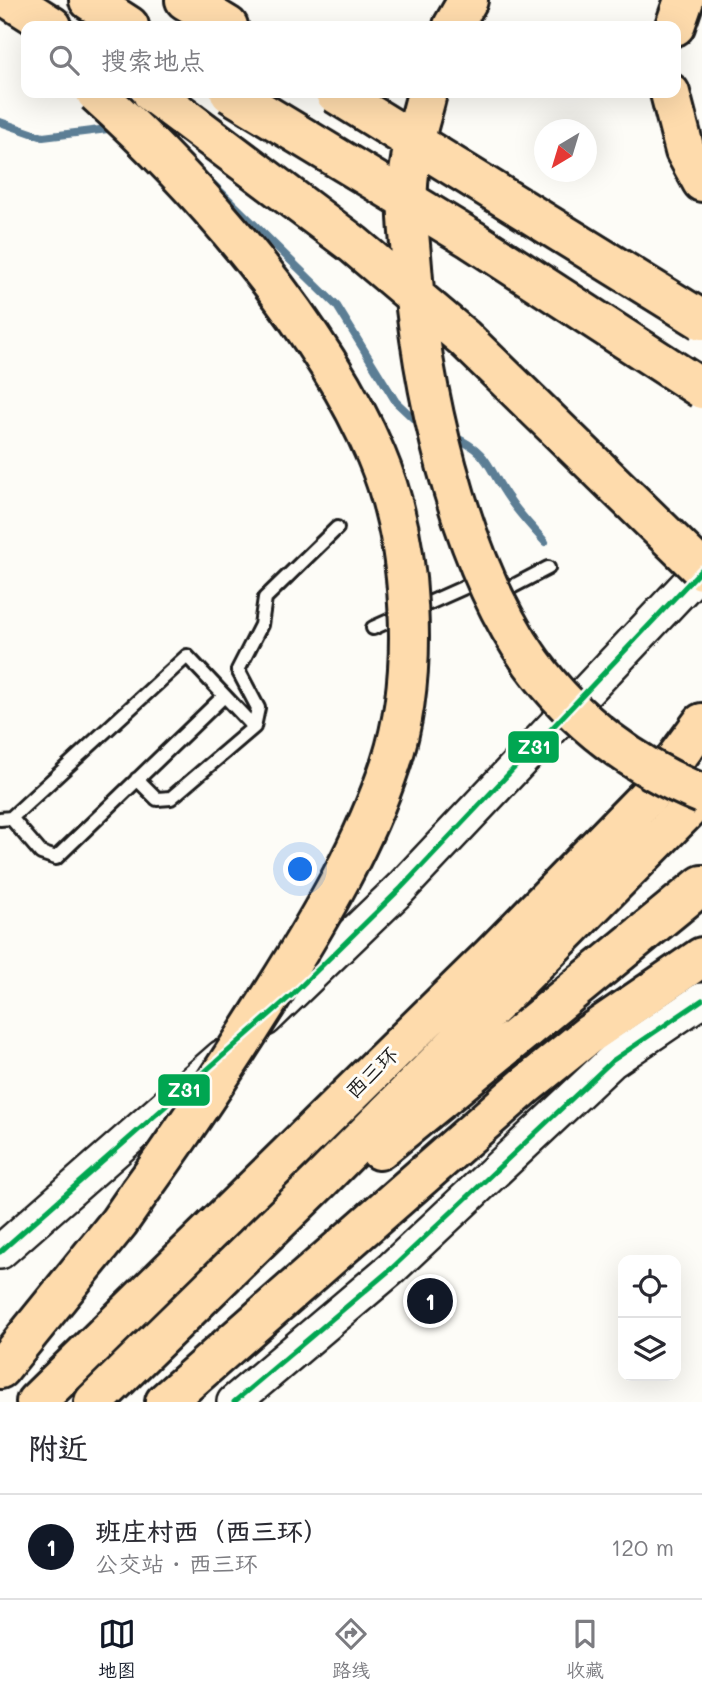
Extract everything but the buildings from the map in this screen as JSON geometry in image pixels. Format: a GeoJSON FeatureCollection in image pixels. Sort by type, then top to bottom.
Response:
{"type":"FeatureCollection","features":[{"type":"Feature","properties":{"kind":"highway"},"geometry":{"type":"LineString","coordinates":[[11,0],[44,21]]}},
{"type":"Feature","properties":{"kind":"highway"},"geometry":{"type":"LineString","coordinates":[[89,0],[121,21]]}},
{"type":"Feature","properties":{"kind":"highway"},"geometry":{"type":"LineString","coordinates":[[185,0],[220,21]]}},
{"type":"Feature","properties":{"kind":"highway"},"geometry":{"type":"LineString","coordinates":[[456,21],[468,0]]}},
{"type":"Feature","properties":{"kind":"highway"},"geometry":{"type":"LineString","coordinates":[[677,21],[684,0]]}},
{"type":"Feature","properties":{"kind":"highway"},"geometry":{"type":"LineString","coordinates":[[0,10],[21,27]]}},
{"type":"Feature","properties":{"kind":"highway"},"geometry":{"type":"LineString","coordinates":[[0,1369],[119,1222],[203,1105],[331,899],[366,829],[392,761],[405,699],[405,568],[394,509],[377,456],[352,406],[312,339],[267,278],[126,120],[102,98]]}},
{"type":"Feature","properties":{"kind":"highway"},"geometry":{"type":"LineString","coordinates":[[159,98],[354,243],[464,338],[702,570]]}},
{"type":"Feature","properties":{"kind":"highway"},"geometry":{"type":"LineString","coordinates":[[238,98],[471,239],[702,389]]}},
{"type":"Feature","properties":{"kind":"highway"},"geometry":{"type":"LineString","coordinates":[[343,98],[702,320]]}},
{"type":"Feature","properties":{"kind":"highway"},"geometry":{"type":"LineString","coordinates":[[426,98],[410,161],[408,212],[414,300],[441,441],[479,559],[502,611],[532,662],[550,684],[597,733],[649,769],[702,795]]}},
{"type":"Feature","properties":{"kind":"highway"},"geometry":{"type":"LineString","coordinates":[[671,98],[685,151],[702,182]]}},
{"type":"Feature","properties":{"kind":"highway"},"geometry":{"type":"LineString","coordinates":[[646,799],[702,723]]}},
{"type":"Feature","properties":{"kind":"highway","name":"西三环"},"geometry":{"type":"LineString","coordinates":[[36,1402],[491,956],[646,799],[702,738]]}},
{"type":"Feature","properties":{"kind":"highway","name":"西三环"},"geometry":{"type":"LineString","coordinates":[[94,1402],[702,795]]}},
{"type":"Feature","properties":{"kind":"highway"},"geometry":{"type":"LineString","coordinates":[[230,1269],[454,1091],[564,996],[702,885]]}},
{"type":"Feature","properties":{"kind":"highway"},"geometry":{"type":"LineString","coordinates":[[165,1402],[461,1141],[605,1023],[702,957]]}},
{"type":"Feature","properties":{"kind":"main road"},"geometry":{"type":"LineString","coordinates":[[0,1252],[293,994],[401,888],[702,570]]}},
{"type":"Feature","properties":{"kind":"main road"},"geometry":{"type":"LineString","coordinates":[[234,1402],[391,1269],[612,1061],[702,1000]]}},
{"type":"Feature","properties":{"kind":"lane"},"geometry":{"type":"LineString","coordinates":[[137,779],[157,799],[171,799],[254,727],[258,708],[238,670],[261,625],[265,598],[337,528]]}},
{"type":"Feature","properties":{"kind":"lane"},"geometry":{"type":"LineString","coordinates":[[373,628],[494,574],[502,592],[548,568]]}},
{"type":"Feature","properties":{"kind":"lane"},"geometry":{"type":"LineString","coordinates":[[224,695],[55,858],[41,853],[5,819],[187,656],[224,695],[254,727]]}},
{"type":"Feature","properties":{"kind":"waterway"},"geometry":{"type":"LineString","coordinates":[[0,122],[43,137],[116,128]]}},
{"type":"Feature","properties":{"kind":"waterway"},"geometry":{"type":"LineString","coordinates":[[213,184],[337,306],[396,402],[414,419],[425,424]]}},
{"type":"Feature","properties":{"kind":"waterway"},"geometry":{"type":"LineString","coordinates":[[452,436],[465,442],[482,456],[514,506],[545,542]]}},
{"type":"Feature","properties":{"kind":"transit line","name":"Z31"},"geometry":{"type":"LineString","coordinates":[[0,1252],[293,994],[401,888],[702,569]]}},
{"type":"Feature","properties":{"kind":"transit line","name":"Z31"},"geometry":{"type":"LineString","coordinates":[[234,1402],[391,1269],[612,1061],[702,1000]]}},
{"type":"Feature","properties":{"kind":"place","name":"班庄村西（西三环）"},"geometry":{"type":"Point","coordinates":[430,1301]}}]}
